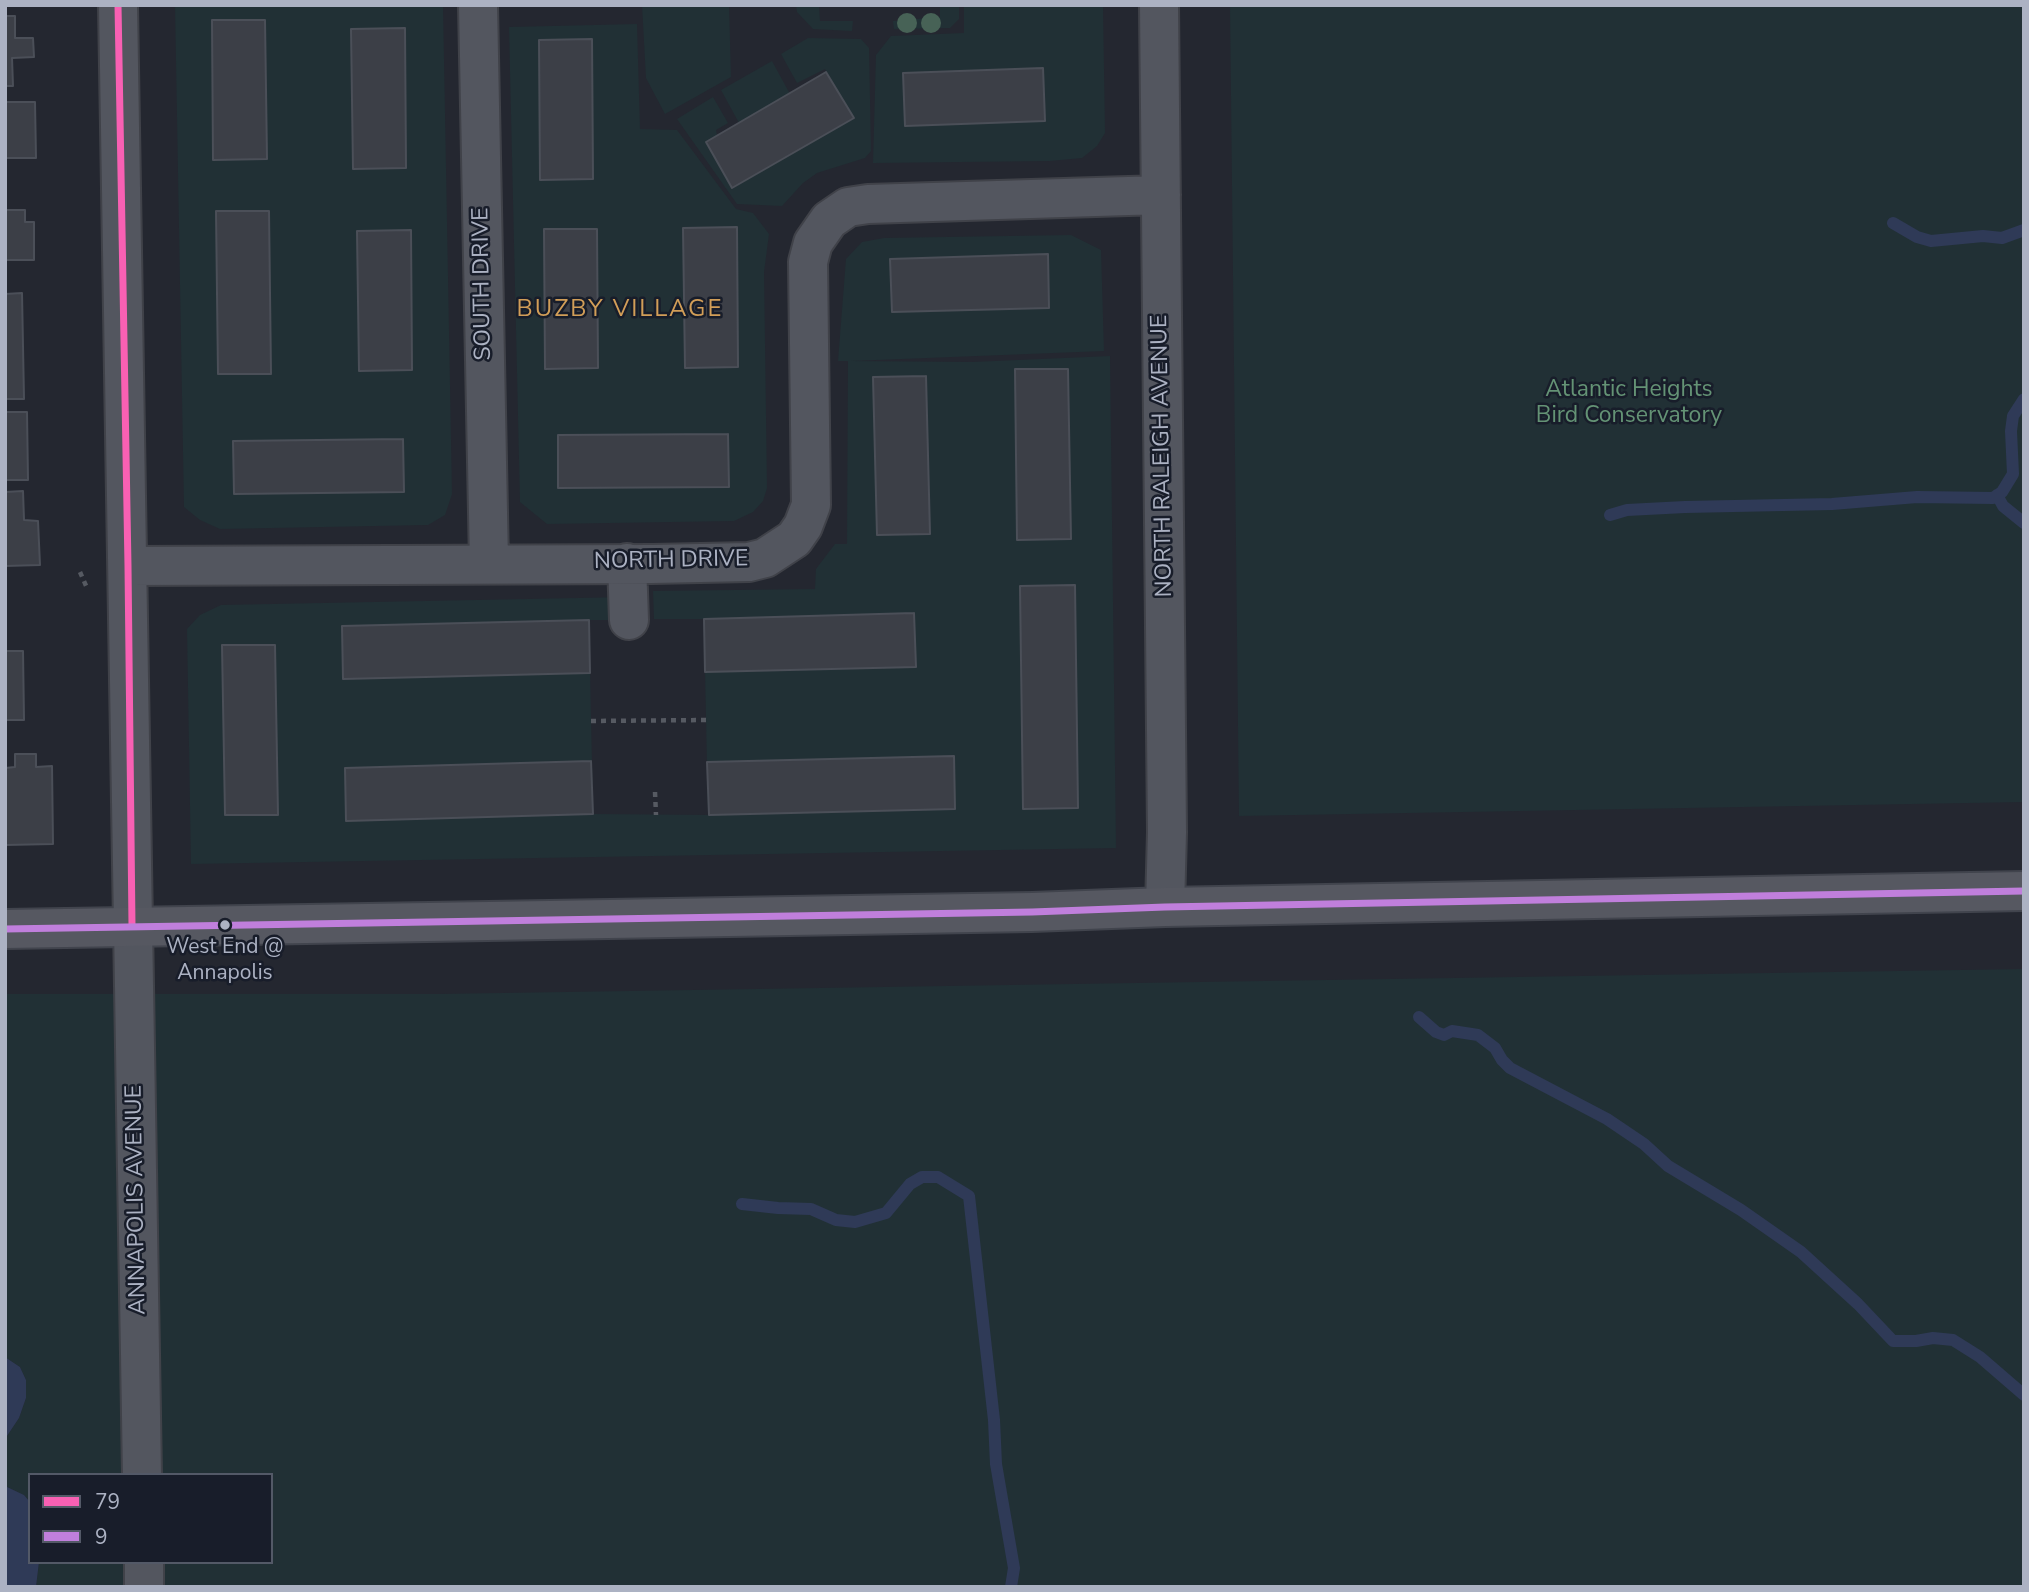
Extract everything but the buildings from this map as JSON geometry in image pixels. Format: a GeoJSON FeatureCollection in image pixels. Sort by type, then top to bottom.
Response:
{"type":"FeatureCollection","features":[{"type":"Feature","properties":{"kind":"main road"},"geometry":{"type":"LineString","coordinates":[[5,929],[1004,913],[1165,907],[2024,891]]}},
{"type":"Feature","properties":{"kind":"street","name":"ANNAPOLIS AVENUE"},"geometry":{"type":"LineString","coordinates":[[118,5],[142,1473]]}},
{"type":"Feature","properties":{"kind":"street","name":"SOUTH DRIVE"},"geometry":{"type":"LineString","coordinates":[[478,5],[489,563]]}},
{"type":"Feature","properties":{"kind":"street","name":"NORTH RALEIGH AVENUE"},"geometry":{"type":"LineString","coordinates":[[1158,5],[1167,818],[1165,907]]}},
{"type":"Feature","properties":{"kind":"street","name":"NORTH DRIVE"},"geometry":{"type":"LineString","coordinates":[[128,566],[749,562],[765,558],[794,539],[803,526],[811,505],[808,262],[813,243],[820,231],[838,213],[848,207],[868,204],[1161,195]]}},
{"type":"Feature","properties":{"kind":"street"},"geometry":{"type":"LineString","coordinates":[[640,563],[641,619]]}},
{"type":"Feature","properties":{"kind":"street"},"geometry":{"type":"LineString","coordinates":[[144,1564],[144,1587]]}},
{"type":"Feature","properties":{"kind":"path"},"geometry":{"type":"LineString","coordinates":[[591,721],[706,720]]}},
{"type":"Feature","properties":{"kind":"path"},"geometry":{"type":"LineString","coordinates":[[655,792],[656,815]]}},
{"type":"Feature","properties":{"kind":"green space"},"geometry":{"type":"Polygon","coordinates":[[[175,5],[443,5],[452,494],[445,515],[428,525],[220,529],[200,520],[184,507],[175,5]]]}},
{"type":"Feature","properties":{"kind":"green space"},"geometry":{"type":"Polygon","coordinates":[[[642,5],[729,5],[731,77],[665,114],[646,78],[642,5]]]}},
{"type":"Feature","properties":{"kind":"green space"},"geometry":{"type":"Polygon","coordinates":[[[796,5],[819,5],[820,21],[853,21],[852,31],[813,29],[797,12],[796,5]]]}},
{"type":"Feature","properties":{"kind":"green space"},"geometry":{"type":"Polygon","coordinates":[[[940,5],[959,5],[959,19],[950,28],[894,29],[893,21],[940,17],[940,5]]]}},
{"type":"Feature","properties":{"kind":"green space"},"geometry":{"type":"Polygon","coordinates":[[[964,5],[1103,5],[1105,133],[1097,146],[1082,158],[1050,161],[873,163],[876,55],[891,36],[964,33],[964,5]]]}},
{"type":"Feature","properties":{"kind":"green space","name":"Atlantic Heights Bird Conservatory"},"geometry":{"type":"Polygon","coordinates":[[[1230,5],[2024,5],[2024,802],[1239,816],[1230,5]]]}},
{"type":"Feature","properties":{"kind":"green space"},"geometry":{"type":"Polygon","coordinates":[[[637,24],[640,129],[677,130],[736,209],[753,213],[769,234],[764,272],[767,488],[763,501],[753,512],[734,521],[547,524],[520,502],[509,27],[637,24]]]}},
{"type":"Feature","properties":{"kind":"green space"},"geometry":{"type":"Polygon","coordinates":[[[808,38],[861,39],[869,48],[871,151],[865,158],[817,173],[803,183],[782,206],[737,204],[677,119],[713,97],[728,123],[716,130],[717,136],[706,142],[733,188],[853,118],[825,69],[797,83],[781,54],[808,38]]]}},
{"type":"Feature","properties":{"kind":"green space"},"geometry":{"type":"Polygon","coordinates":[[[772,61],[790,94],[739,123],[721,90],[772,61]]]}},
{"type":"Feature","properties":{"kind":"green space"},"geometry":{"type":"Polygon","coordinates":[[[1071,235],[1101,250],[1104,351],[851,361],[972,362],[1110,356],[1116,848],[191,864],[187,629],[200,615],[221,605],[629,597],[629,620],[589,620],[593,814],[708,815],[704,619],[654,619],[653,591],[815,589],[816,569],[835,544],[847,544],[848,361],[838,361],[846,259],[862,242],[884,238],[1071,235]]]}},
{"type":"Feature","properties":{"kind":"green space"},"geometry":{"type":"Polygon","coordinates":[[[2024,969],[2024,1587],[36,1587],[39,1564],[273,1564],[273,1473],[28,1473],[28,1500],[5,1486],[5,1439],[19,1418],[26,1398],[26,1380],[20,1367],[5,1357],[5,994],[439,994],[2024,969]]]}},
{"type":"Feature","properties":{"kind":"water"},"geometry":{"type":"Polygon","coordinates":[[[5,1357],[20,1367],[26,1380],[26,1398],[19,1418],[5,1439],[5,1357]]]}},
{"type":"Feature","properties":{"kind":"water"},"geometry":{"type":"Polygon","coordinates":[[[5,1486],[28,1500],[28,1564],[39,1564],[36,1587],[5,1587],[5,1486]]]}},
{"type":"Feature","properties":{"kind":"waterway"},"geometry":{"type":"LineString","coordinates":[[1893,223],[1917,237],[1931,241],[1983,236],[2002,238],[2024,230]]}},
{"type":"Feature","properties":{"kind":"waterway"},"geometry":{"type":"LineString","coordinates":[[1610,515],[1627,510],[1685,507],[1832,504],[1917,497],[1993,498],[2002,492],[2013,474],[2013,416],[2024,399]]}},
{"type":"Feature","properties":{"kind":"waterway"},"geometry":{"type":"LineString","coordinates":[[1997,495],[2003,506],[2024,523]]}},
{"type":"Feature","properties":{"kind":"waterway"},"geometry":{"type":"LineString","coordinates":[[1419,1017],[1436,1032],[1444,1035],[1452,1031],[1478,1035],[1495,1048],[1510,1068],[1607,1119],[1644,1144],[1668,1166],[1741,1210],[1801,1252],[1858,1304],[1893,1341],[1933,1338],[1953,1340],[1980,1357],[2024,1395]]}},
{"type":"Feature","properties":{"kind":"waterway"},"geometry":{"type":"LineString","coordinates":[[742,1204],[811,1209],[836,1220],[855,1222],[886,1213],[910,1184],[922,1177],[938,1177],[969,1196],[994,1420],[996,1464],[1014,1568],[1011,1587]]}},
{"type":"Feature","properties":{"kind":"transit line","name":"79"},"geometry":{"type":"LineString","coordinates":[[118,5],[132,926]]}},
{"type":"Feature","properties":{"kind":"transit line","name":"9"},"geometry":{"type":"LineString","coordinates":[[5,929],[1032,912],[1165,907],[2024,891]]}},
{"type":"Feature","properties":{"kind":"place","name":"West End @ Annapolis"},"geometry":{"type":"Point","coordinates":[225,925]}},
{"type":"Feature","properties":{"kind":"district","name":"BUZBY VILLAGE"},"geometry":{"type":"Point","coordinates":[620,310]}}]}
